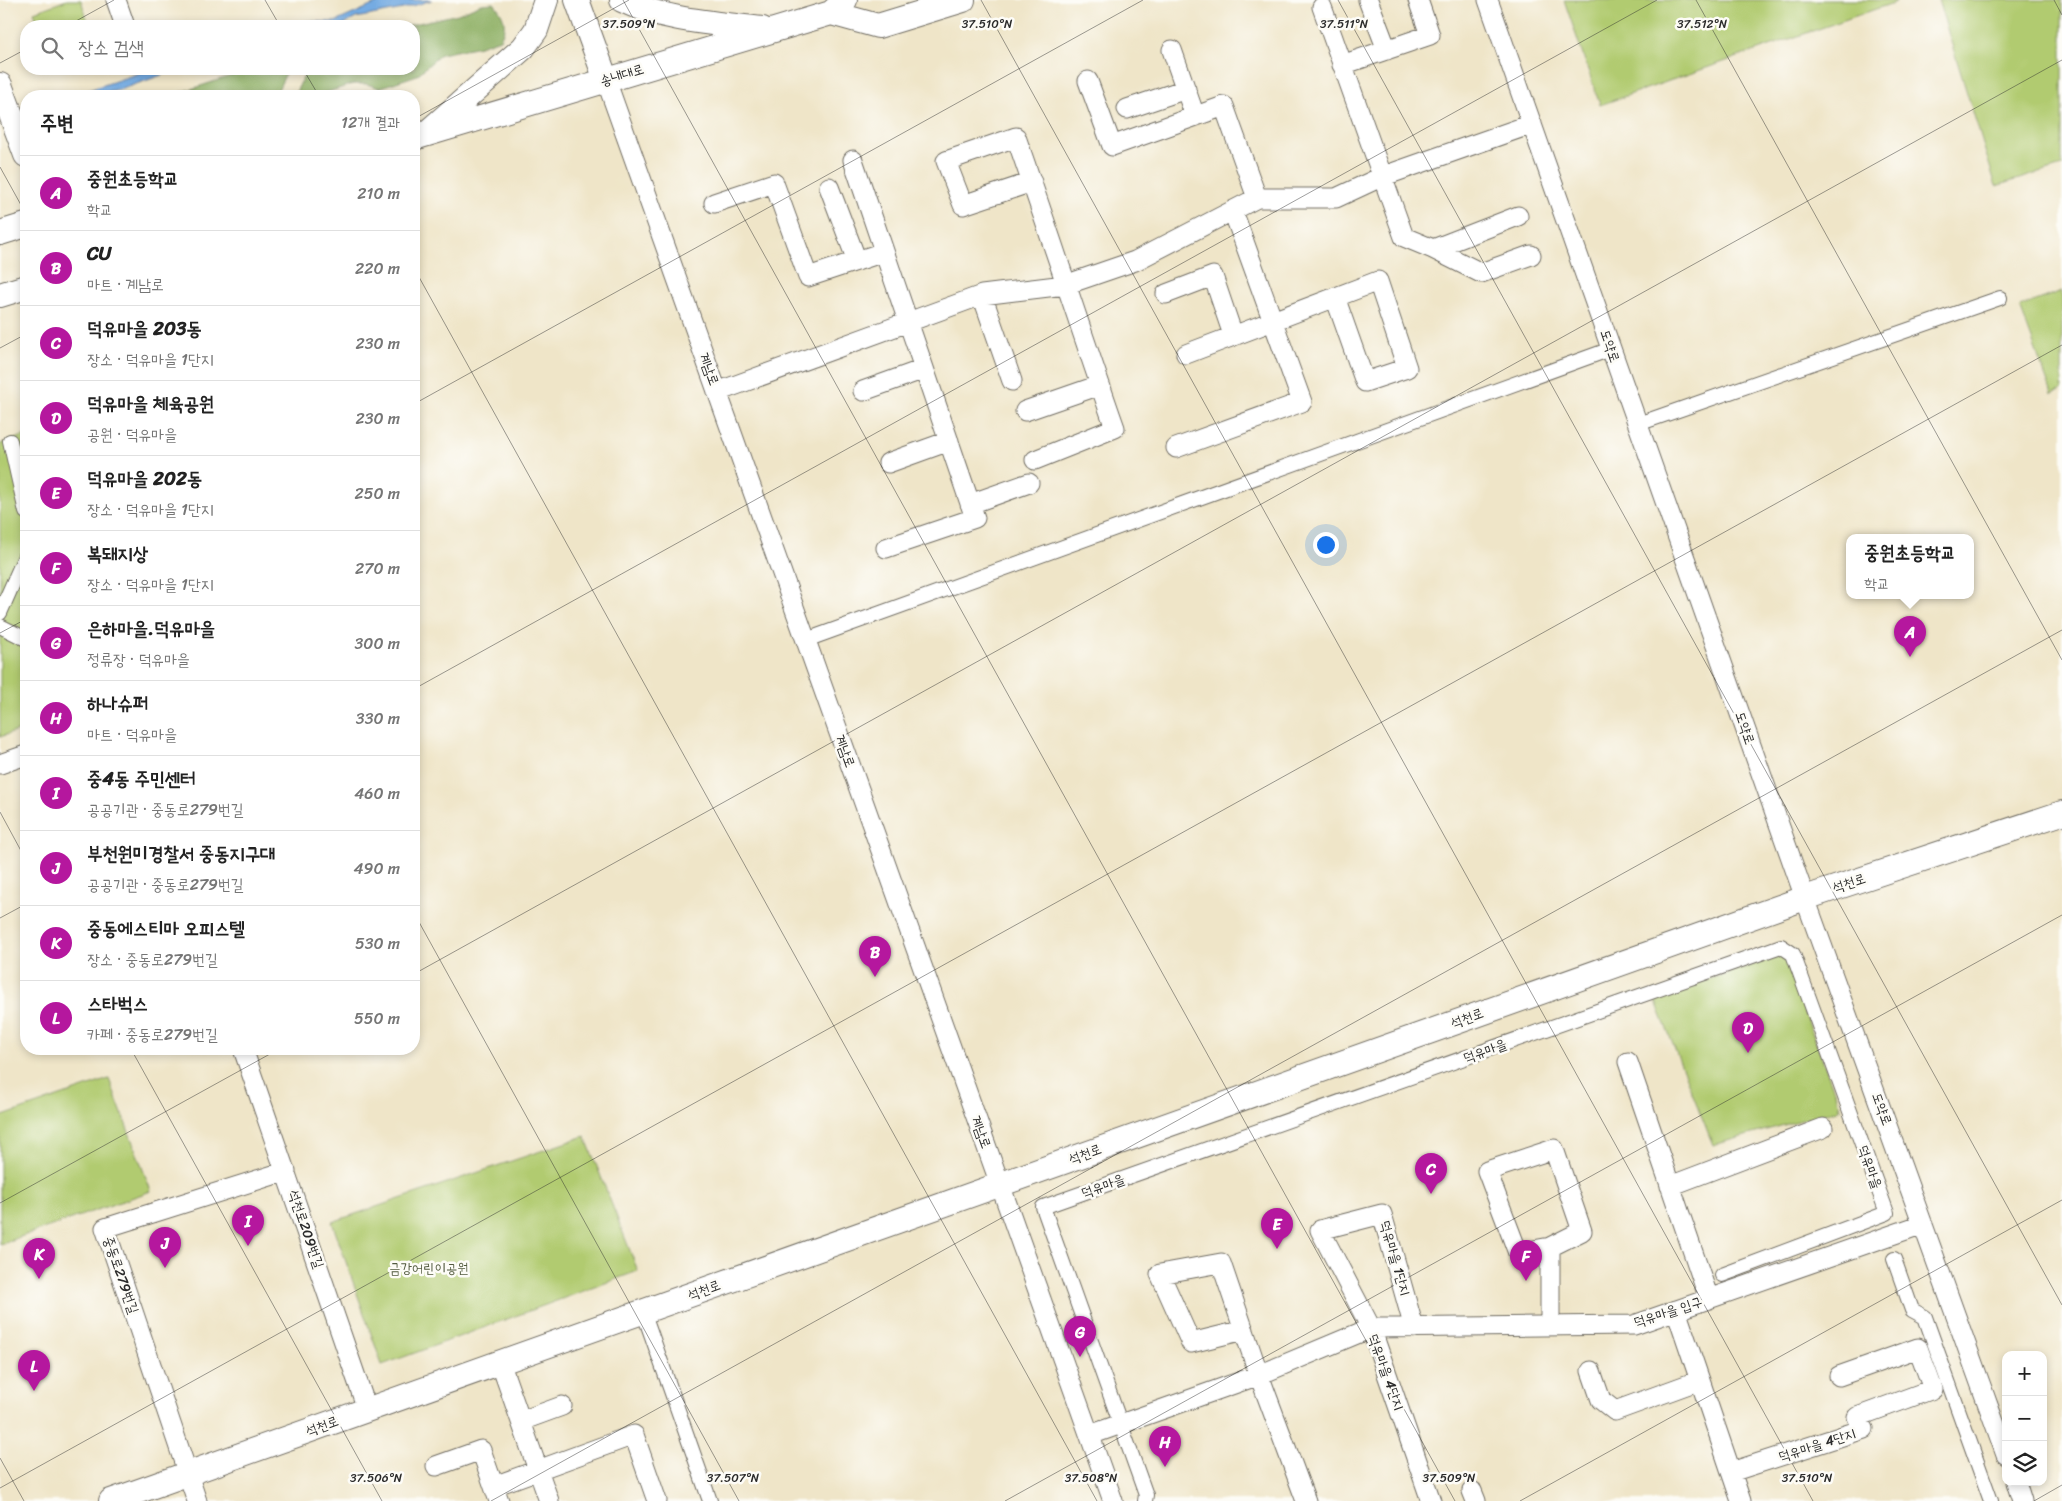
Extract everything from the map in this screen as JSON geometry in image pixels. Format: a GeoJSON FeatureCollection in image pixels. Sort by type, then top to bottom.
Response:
{"type":"FeatureCollection","features":[{"type":"Feature","properties":{"kind":"street"},"geometry":{"type":"LineString","coordinates":[[116,0],[123,20]]}},
{"type":"Feature","properties":{"kind":"street"},"geometry":{"type":"LineString","coordinates":[[420,135],[523,48],[536,30],[546,0]]}},
{"type":"Feature","properties":{"kind":"street","name":"계남로"},"geometry":{"type":"LineString","coordinates":[[577,0],[1113,1501]]}},
{"type":"Feature","properties":{"kind":"street"},"geometry":{"type":"LineString","coordinates":[[622,0],[651,11],[703,22],[771,30]]}},
{"type":"Feature","properties":{"kind":"street","name":"송내대로"},"geometry":{"type":"LineString","coordinates":[[420,136],[771,30],[838,7],[878,26],[963,0]]}},
{"type":"Feature","properties":{"kind":"street"},"geometry":{"type":"LineString","coordinates":[[1368,0],[1387,50]]}},
{"type":"Feature","properties":{"kind":"street"},"geometry":{"type":"LineString","coordinates":[[1342,65],[1430,35],[1418,0]]}},
{"type":"Feature","properties":{"kind":"street","name":"도약로"},"geometry":{"type":"LineString","coordinates":[[1488,0],[1805,898],[2002,1444]]}},
{"type":"Feature","properties":{"kind":"street"},"geometry":{"type":"LineString","coordinates":[[1322,7],[1404,238],[1432,248],[1481,273],[1531,255]]}},
{"type":"Feature","properties":{"kind":"street"},"geometry":{"type":"LineString","coordinates":[[1172,50],[1195,116]]}},
{"type":"Feature","properties":{"kind":"street"},"geometry":{"type":"LineString","coordinates":[[1088,81],[1112,146],[1224,106],[1257,198]]}},
{"type":"Feature","properties":{"kind":"street"},"geometry":{"type":"LineString","coordinates":[[0,85],[20,139]]}},
{"type":"Feature","properties":{"kind":"street"},"geometry":{"type":"LineString","coordinates":[[1127,109],[1186,89]]}},
{"type":"Feature","properties":{"kind":"street"},"geometry":{"type":"LineString","coordinates":[[717,392],[982,296],[1065,285],[1135,261],[1257,198],[1336,198],[1381,177],[1532,124]]}},
{"type":"Feature","properties":{"kind":"street"},"geometry":{"type":"LineString","coordinates":[[1032,182],[963,205],[946,161],[1016,137],[1032,182],[1065,285],[1115,428],[1035,460]]}},
{"type":"Feature","properties":{"kind":"street"},"geometry":{"type":"LineString","coordinates":[[853,160],[975,518],[886,548]]}},
{"type":"Feature","properties":{"kind":"street"},"geometry":{"type":"LineString","coordinates":[[714,203],[774,183],[808,278],[884,252]]}},
{"type":"Feature","properties":{"kind":"street"},"geometry":{"type":"LineString","coordinates":[[829,187],[857,262]]}},
{"type":"Feature","properties":{"kind":"street"},"geometry":{"type":"LineString","coordinates":[[1176,448],[1302,402],[1233,210]]}},
{"type":"Feature","properties":{"kind":"street"},"geometry":{"type":"LineString","coordinates":[[1432,248],[1518,216]]}},
{"type":"Feature","properties":{"kind":"street"},"geometry":{"type":"LineString","coordinates":[[0,233],[20,227]]}},
{"type":"Feature","properties":{"kind":"street"},"geometry":{"type":"LineString","coordinates":[[1166,294],[1213,276],[1233,335]]}},
{"type":"Feature","properties":{"kind":"street"},"geometry":{"type":"LineString","coordinates":[[1186,354],[1233,335],[1273,320],[1378,281],[1407,368],[1365,382],[1335,297]]}},
{"type":"Feature","properties":{"kind":"street"},"geometry":{"type":"LineString","coordinates":[[0,295],[20,289]]}},
{"type":"Feature","properties":{"kind":"street"},"geometry":{"type":"LineString","coordinates":[[982,296],[1012,381]]}},
{"type":"Feature","properties":{"kind":"street"},"geometry":{"type":"LineString","coordinates":[[1638,424],[2000,298]]}},
{"type":"Feature","properties":{"kind":"street"},"geometry":{"type":"LineString","coordinates":[[806,640],[1611,349]]}},
{"type":"Feature","properties":{"kind":"street"},"geometry":{"type":"LineString","coordinates":[[863,392],[924,369]]}},
{"type":"Feature","properties":{"kind":"street"},"geometry":{"type":"LineString","coordinates":[[1025,410],[1100,385]]}},
{"type":"Feature","properties":{"kind":"street"},"geometry":{"type":"LineString","coordinates":[[10,441],[20,485]]}},
{"type":"Feature","properties":{"kind":"street"},"geometry":{"type":"LineString","coordinates":[[888,463],[949,441]]}},
{"type":"Feature","properties":{"kind":"street"},"geometry":{"type":"LineString","coordinates":[[970,504],[1029,483]]}},
{"type":"Feature","properties":{"kind":"street"},"geometry":{"type":"LineString","coordinates":[[0,613],[20,568]]}},
{"type":"Feature","properties":{"kind":"street"},"geometry":{"type":"LineString","coordinates":[[0,626],[20,636]]}},
{"type":"Feature","properties":{"kind":"street"},"geometry":{"type":"LineString","coordinates":[[0,764],[20,757]]}},
{"type":"Feature","properties":{"kind":"street","name":"석천로"},"geometry":{"type":"LineString","coordinates":[[111,1501],[1805,898],[2062,813]]}},
{"type":"Feature","properties":{"kind":"street","name":"덕유마을"},"geometry":{"type":"LineString","coordinates":[[1145,1501],[1146,1495],[1043,1208],[1780,946],[1793,954],[1887,1213],[1722,1275]]}},
{"type":"Feature","properties":{"kind":"street","name":"석천로209번길"},"geometry":{"type":"LineString","coordinates":[[245,1055],[368,1410]]}},
{"type":"Feature","properties":{"kind":"street"},"geometry":{"type":"LineString","coordinates":[[1628,1062],[1709,1299]]}},
{"type":"Feature","properties":{"kind":"street"},"geometry":{"type":"LineString","coordinates":[[1670,1186],[1823,1128]]}},
{"type":"Feature","properties":{"kind":"street"},"geometry":{"type":"LineString","coordinates":[[1554,1149],[1582,1231],[1550,1248],[1518,1253],[1487,1171],[1554,1149]]}},
{"type":"Feature","properties":{"kind":"street","name":"중동로279번길"},"geometry":{"type":"LineString","coordinates":[[197,1501],[105,1228],[286,1171]]}},
{"type":"Feature","properties":{"kind":"street","name":"덕유마을 1단지"},"geometry":{"type":"LineString","coordinates":[[1371,1328],[1320,1230],[1382,1214],[1414,1328]]}},
{"type":"Feature","properties":{"kind":"street","name":"덕유마을 입구"},"geometry":{"type":"LineString","coordinates":[[1371,1328],[1634,1325],[1923,1224]]}},
{"type":"Feature","properties":{"kind":"street"},"geometry":{"type":"LineString","coordinates":[[1550,1248],[1550,1326]]}},
{"type":"Feature","properties":{"kind":"street"},"geometry":{"type":"LineString","coordinates":[[1894,1259],[1912,1310],[1925,1317],[1991,1501]]}},
{"type":"Feature","properties":{"kind":"street"},"geometry":{"type":"LineString","coordinates":[[1244,1330],[1190,1343],[1160,1274],[1221,1263],[1244,1330],[1259,1375],[1306,1501]]}},
{"type":"Feature","properties":{"kind":"street"},"geometry":{"type":"LineString","coordinates":[[1676,1310],[1740,1501]]}},
{"type":"Feature","properties":{"kind":"street"},"geometry":{"type":"LineString","coordinates":[[643,1312],[710,1501]]}},
{"type":"Feature","properties":{"kind":"street","name":"덕유마을 4단지"},"geometry":{"type":"LineString","coordinates":[[1090,1435],[1259,1375],[1371,1328],[1431,1501]]}},
{"type":"Feature","properties":{"kind":"street","name":"덕유마을 4단지"},"geometry":{"type":"LineString","coordinates":[[1731,1472],[1864,1430],[1858,1417],[1933,1389],[1918,1348],[1839,1376]]}},
{"type":"Feature","properties":{"kind":"street"},"geometry":{"type":"LineString","coordinates":[[500,1362],[549,1501]]}},
{"type":"Feature","properties":{"kind":"street"},"geometry":{"type":"LineString","coordinates":[[1591,1371],[1601,1400],[1615,1411],[1700,1380]]}},
{"type":"Feature","properties":{"kind":"street"},"geometry":{"type":"LineString","coordinates":[[521,1421],[562,1406]]}},
{"type":"Feature","properties":{"kind":"street"},"geometry":{"type":"LineString","coordinates":[[436,1466],[481,1450],[496,1494],[538,1470],[634,1435],[657,1501]]}},
{"type":"Feature","properties":{"kind":"street"},"geometry":{"type":"LineString","coordinates":[[2017,1486],[2022,1501]]}},
{"type":"Feature","properties":{"kind":"green space"},"geometry":{"type":"Polygon","coordinates":[[[67,0],[81,0],[87,20],[37,20],[34,12],[67,0]]]}},
{"type":"Feature","properties":{"kind":"green space"},"geometry":{"type":"Polygon","coordinates":[[[1564,0],[1895,0],[1896,2],[1600,105],[1564,0]]]}},
{"type":"Feature","properties":{"kind":"green space"},"geometry":{"type":"Polygon","coordinates":[[[1938,0],[2062,0],[2062,166],[1996,186],[1938,0]]]}},
{"type":"Feature","properties":{"kind":"green space"},"geometry":{"type":"Polygon","coordinates":[[[494,3],[500,12],[504,20],[504,29],[500,39],[480,46],[441,54],[420,72],[420,23],[458,14],[481,4],[494,3]]]}},
{"type":"Feature","properties":{"kind":"green space"},"geometry":{"type":"Polygon","coordinates":[[[234,75],[285,75],[278,90],[188,90],[234,75]]]}},
{"type":"Feature","properties":{"kind":"green space"},"geometry":{"type":"Polygon","coordinates":[[[304,75],[417,75],[379,88],[367,84],[353,84],[334,90],[297,90],[304,75]]]}},
{"type":"Feature","properties":{"kind":"green space"},"geometry":{"type":"Polygon","coordinates":[[[2062,291],[2062,390],[2052,394],[2020,307],[2062,291]]]}},
{"type":"Feature","properties":{"kind":"green space"},"geometry":{"type":"Polygon","coordinates":[[[20,437],[20,730],[0,737],[0,444],[20,437]]]}},
{"type":"Feature","properties":{"kind":"green space"},"geometry":{"type":"Polygon","coordinates":[[[1783,955],[1841,1109],[1713,1145],[1654,997],[1783,955]]]}},
{"type":"Feature","properties":{"kind":"green space"},"geometry":{"type":"Polygon","coordinates":[[[109,1079],[151,1191],[0,1244],[0,1117],[109,1079]]]}},
{"type":"Feature","properties":{"kind":"green space","name":"금강어린이공원"},"geometry":{"type":"Polygon","coordinates":[[[585,1136],[638,1271],[382,1365],[332,1222],[585,1136]]]}},
{"type":"Feature","properties":{"kind":"water"},"geometry":{"type":"Polygon","coordinates":[[[384,0],[432,0],[403,9],[352,20],[339,20],[384,0]]]}},
{"type":"Feature","properties":{"kind":"water"},"geometry":{"type":"Polygon","coordinates":[[[133,75],[162,75],[119,90],[89,90],[133,75]]]}},
{"type":"Feature","properties":{"kind":"place","name":"중원초등학교"},"geometry":{"type":"Point","coordinates":[1910,657]}},
{"type":"Feature","properties":{"kind":"place","name":"CU"},"geometry":{"type":"Point","coordinates":[875,977]}},
{"type":"Feature","properties":{"kind":"place","name":"덕유마을 체육공원"},"geometry":{"type":"Point","coordinates":[1748,1053]}},
{"type":"Feature","properties":{"kind":"place","name":"덕유마을 203동"},"geometry":{"type":"Point","coordinates":[1431,1194]}},
{"type":"Feature","properties":{"kind":"place","name":"중4동 주민센터"},"geometry":{"type":"Point","coordinates":[248,1246]}},
{"type":"Feature","properties":{"kind":"place","name":"덕유마을 202동"},"geometry":{"type":"Point","coordinates":[1277,1249]}},
{"type":"Feature","properties":{"kind":"place","name":"부천원미경찰서 중동지구대"},"geometry":{"type":"Point","coordinates":[165,1268]}},
{"type":"Feature","properties":{"kind":"place","name":"중동에스티마 오피스텔"},"geometry":{"type":"Point","coordinates":[39,1279]}},
{"type":"Feature","properties":{"kind":"place","name":"복돼지상"},"geometry":{"type":"Point","coordinates":[1526,1281]}},
{"type":"Feature","properties":{"kind":"place","name":"은하마을.덕유마을"},"geometry":{"type":"Point","coordinates":[1080,1357]}},
{"type":"Feature","properties":{"kind":"place","name":"스타벅스"},"geometry":{"type":"Point","coordinates":[34,1391]}},
{"type":"Feature","properties":{"kind":"place","name":"하나슈퍼"},"geometry":{"type":"Point","coordinates":[1165,1467]}}]}
